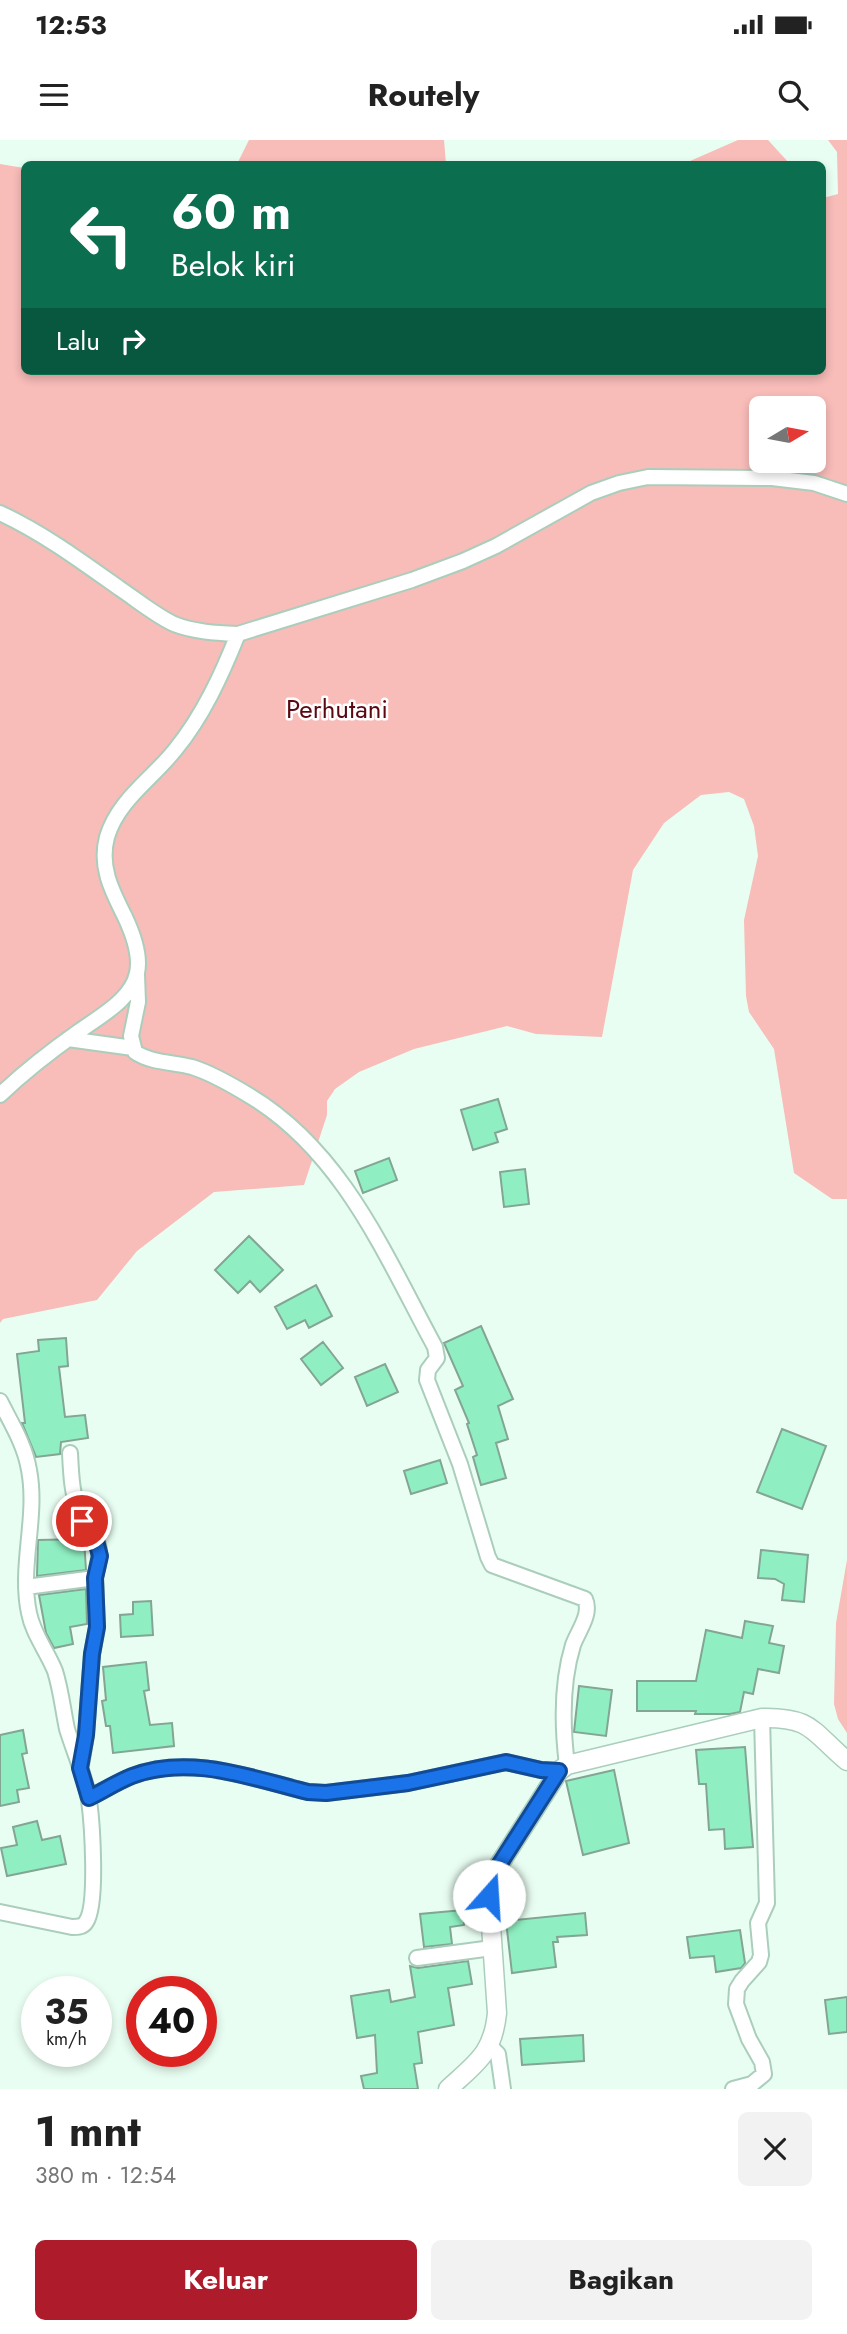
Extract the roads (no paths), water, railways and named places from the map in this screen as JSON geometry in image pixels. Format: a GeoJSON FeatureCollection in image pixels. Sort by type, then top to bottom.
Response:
{"type":"FeatureCollection","features":[{"type":"Feature","properties":{"kind":"street"},"geometry":{"type":"LineString","coordinates":[[0,513],[25,524],[54,542],[155,613],[175,624],[238,634],[323,609],[450,566],[496,546],[591,493],[620,483],[648,477],[772,478],[814,483],[847,494]]}},
{"type":"Feature","properties":{"kind":"street"},"geometry":{"type":"LineString","coordinates":[[238,634],[207,700],[189,730],[175,750],[129,799],[116,817],[107,837],[104,858],[106,875],[134,941],[139,962],[139,992],[131,1036],[133,1048],[147,1058],[192,1067],[248,1095],[282,1117],[316,1149],[351,1194],[435,1347],[437,1358],[428,1370],[427,1380],[460,1464],[492,1565],[578,1595],[585,1599],[587,1605],[587,1612],[573,1644],[565,1683],[563,1768],[499,1865],[489,1896],[497,2013],[495,2032],[490,2046],[481,2058],[447,2089]]}},
{"type":"Feature","properties":{"kind":"street"},"geometry":{"type":"LineString","coordinates":[[0,1095],[68,1039],[120,1001],[130,990],[137,975]]}},
{"type":"Feature","properties":{"kind":"street"},"geometry":{"type":"LineString","coordinates":[[68,1039],[133,1048]]}},
{"type":"Feature","properties":{"kind":"street"},"geometry":{"type":"LineString","coordinates":[[0,1401],[20,1442],[29,1471],[31,1492],[26,1587],[29,1616],[54,1670],[67,1728],[89,1798],[92,1874],[88,1918],[80,1927],[0,1912]]}},
{"type":"Feature","properties":{"kind":"street"},"geometry":{"type":"LineString","coordinates":[[70,1453],[75,1500],[82,1521],[99,1545],[100,1556],[95,1578],[97,1627],[80,1768]]}},
{"type":"Feature","properties":{"kind":"street"},"geometry":{"type":"LineString","coordinates":[[26,1587],[95,1578]]}},
{"type":"Feature","properties":{"kind":"street"},"geometry":{"type":"LineString","coordinates":[[733,2089],[752,2084],[764,2074],[762,2062],[742,2024],[736,2004],[737,1989],[759,1962],[761,1955],[758,1923],[766,1903],[762,1718]]}},
{"type":"Feature","properties":{"kind":"street"},"geometry":{"type":"LineString","coordinates":[[89,1798],[133,1776],[176,1767],[199,1766],[308,1792],[326,1793],[408,1783],[506,1762],[541,1770],[563,1768],[762,1718],[785,1718],[804,1723],[819,1733],[847,1761]]}},
{"type":"Feature","properties":{"kind":"street"},"geometry":{"type":"LineString","coordinates":[[417,1958],[492,1948]]}},
{"type":"Feature","properties":{"kind":"street"},"geometry":{"type":"LineString","coordinates":[[490,2046],[498,2054],[503,2089]]}},
{"type":"Feature","properties":{"kind":"park label","name":"Perhutani"},"geometry":{"type":"Point","coordinates":[337,709]}}]}
